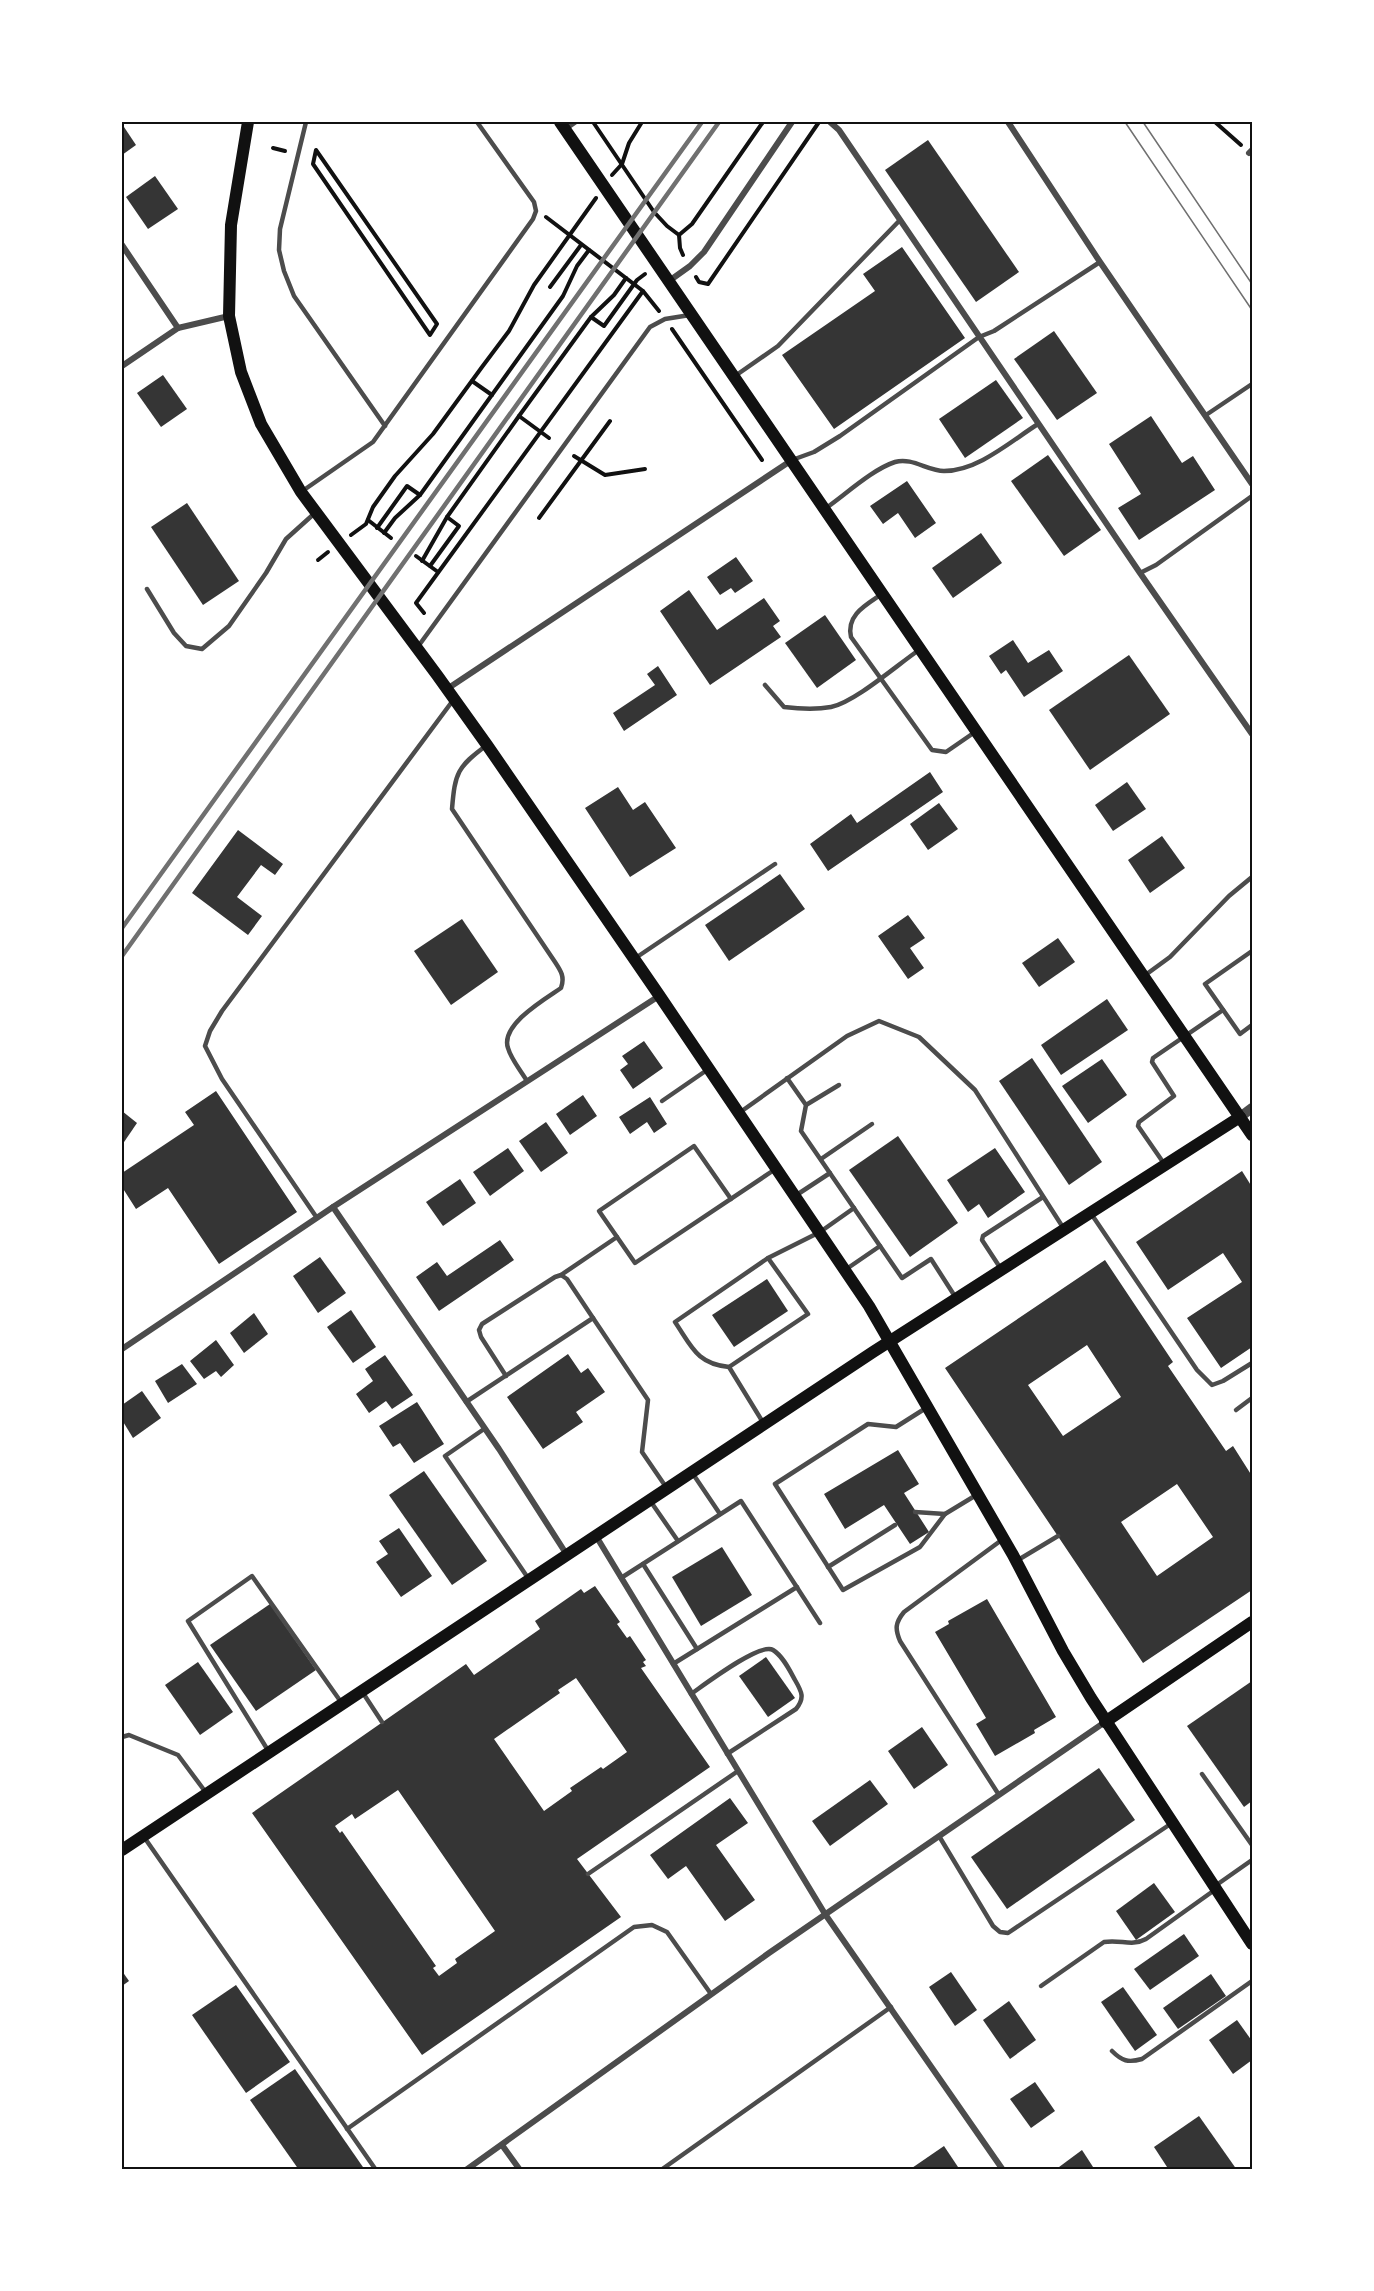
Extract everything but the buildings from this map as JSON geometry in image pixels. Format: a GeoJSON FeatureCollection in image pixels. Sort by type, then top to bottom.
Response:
{"type":"FeatureCollection","features":[{"type":"Feature","properties":{"kind":"main road"},"geometry":{"type":"LineString","coordinates":[[248,122],[231,225],[229,316],[241,372],[261,424],[301,492],[487,745],[845,1270],[928,1407],[1016,1562],[1063,1651],[1105,1722],[1252,1944]]}},
{"type":"Feature","properties":{"kind":"main road"},"geometry":{"type":"LineString","coordinates":[[562,125],[1252,1135]]}},
{"type":"Feature","properties":{"kind":"main road"},"geometry":{"type":"LineString","coordinates":[[122,1850],[890,1341],[1240,1117]]}},
{"type":"Feature","properties":{"kind":"main road"},"geometry":{"type":"LineString","coordinates":[[1105,1722],[1252,1622]]}},
{"type":"Feature","properties":{"kind":"street"},"geometry":{"type":"LineString","coordinates":[[669,281],[690,266],[704,252],[792,122]]}},
{"type":"Feature","properties":{"kind":"street"},"geometry":{"type":"LineString","coordinates":[[830,122],[838,130],[1252,734]]}},
{"type":"Feature","properties":{"kind":"street"},"geometry":{"type":"LineString","coordinates":[[1008,122],[1100,262],[1252,484]]}},
{"type":"Feature","properties":{"kind":"street"},"geometry":{"type":"LineString","coordinates":[[122,245],[178,327]]}},
{"type":"Feature","properties":{"kind":"street"},"geometry":{"type":"LineString","coordinates":[[122,366],[178,327],[229,316]]}},
{"type":"Feature","properties":{"kind":"street"},"geometry":{"type":"LineString","coordinates":[[451,694],[792,460]]}},
{"type":"Feature","properties":{"kind":"street"},"geometry":{"type":"LineString","coordinates":[[122,1349],[333,1207],[659,995]]}},
{"type":"Feature","properties":{"kind":"street"},"geometry":{"type":"LineString","coordinates":[[1240,1117],[1252,1108]]}},
{"type":"Feature","properties":{"kind":"street"},"geometry":{"type":"LineString","coordinates":[[333,1207],[484,1428],[567,1555]]}},
{"type":"Feature","properties":{"kind":"street"},"geometry":{"type":"LineString","coordinates":[[596,1536],[825,1914],[1003,2169]]}},
{"type":"Feature","properties":{"kind":"street"},"geometry":{"type":"LineString","coordinates":[[466,2169],[825,1914],[1105,1722]]}},
{"type":"Feature","properties":{"kind":"street"},"geometry":{"type":"LineString","coordinates":[[502,2145],[520,2169]]}},
{"type":"Feature","properties":{"kind":"lane"},"geometry":{"type":"LineString","coordinates":[[306,122],[280,229],[279,250],[284,271],[294,296],[385,426]]}},
{"type":"Feature","properties":{"kind":"lane"},"geometry":{"type":"LineString","coordinates":[[301,492],[373,442],[533,219],[536,211],[534,202],[477,122]]}},
{"type":"Feature","properties":{"kind":"lane"},"geometry":{"type":"LineString","coordinates":[[562,125],[576,122]]}},
{"type":"Feature","properties":{"kind":"lane"},"geometry":{"type":"LineString","coordinates":[[735,376],[778,346],[900,220]]}},
{"type":"Feature","properties":{"kind":"lane"},"geometry":{"type":"LineString","coordinates":[[792,460],[814,452],[840,436],[979,337],[994,332],[1100,262]]}},
{"type":"Feature","properties":{"kind":"lane"},"geometry":{"type":"LineString","coordinates":[[417,648],[650,327],[665,319],[692,315]]}},
{"type":"Feature","properties":{"kind":"lane"},"geometry":{"type":"LineString","coordinates":[[1206,415],[1252,384]]}},
{"type":"Feature","properties":{"kind":"lane"},"geometry":{"type":"LineString","coordinates":[[825,508],[883,468],[896,462],[905,461],[930,470],[945,471],[963,468],[981,460],[1038,424]]}},
{"type":"Feature","properties":{"kind":"lane"},"geometry":{"type":"LineString","coordinates":[[1140,573],[1156,566],[1252,496]]}},
{"type":"Feature","properties":{"kind":"lane"},"geometry":{"type":"LineString","coordinates":[[147,589],[180,640],[186,646],[202,649],[229,626],[266,573],[286,538],[316,512]]}},
{"type":"Feature","properties":{"kind":"lane"},"geometry":{"type":"LineString","coordinates":[[883,593],[855,615],[849,627],[851,637],[932,750],[946,752],[977,731]]}},
{"type":"Feature","properties":{"kind":"lane"},"geometry":{"type":"LineString","coordinates":[[765,684],[784,707],[807,710],[834,706],[921,649]]}},
{"type":"Feature","properties":{"kind":"lane"},"geometry":{"type":"LineString","coordinates":[[317,1218],[222,1079],[205,1046],[210,1030],[222,1011],[451,694]]}},
{"type":"Feature","properties":{"kind":"lane"},"geometry":{"type":"LineString","coordinates":[[487,745],[459,770],[455,780],[452,808],[562,972],[561,988],[521,1018],[510,1030],[507,1038],[507,1048],[527,1081]]}},
{"type":"Feature","properties":{"kind":"lane"},"geometry":{"type":"LineString","coordinates":[[634,959],[775,864]]}},
{"type":"Feature","properties":{"kind":"lane"},"geometry":{"type":"LineString","coordinates":[[1144,976],[1170,957],[1229,896],[1252,877]]}},
{"type":"Feature","properties":{"kind":"lane"},"geometry":{"type":"LineString","coordinates":[[1252,951],[1205,984],[1240,1034],[1252,1025]]}},
{"type":"Feature","properties":{"kind":"lane"},"geometry":{"type":"LineString","coordinates":[[1165,1165],[1138,1126],[1139,1122],[1174,1096],[1152,1062],[1153,1058],[1223,1010]]}},
{"type":"Feature","properties":{"kind":"lane"},"geometry":{"type":"LineString","coordinates":[[739,1113],[847,1036],[879,1021],[919,1037],[975,1090],[1064,1229]]}},
{"type":"Feature","properties":{"kind":"lane"},"geometry":{"type":"LineString","coordinates":[[662,1101],[709,1069]]}},
{"type":"Feature","properties":{"kind":"lane"},"geometry":{"type":"LineString","coordinates":[[787,1078],[806,1105],[801,1131],[902,1278],[931,1259],[957,1298]]}},
{"type":"Feature","properties":{"kind":"lane"},"geometry":{"type":"LineString","coordinates":[[806,1105],[839,1085]]}},
{"type":"Feature","properties":{"kind":"lane"},"geometry":{"type":"LineString","coordinates":[[820,1159],[872,1124]]}},
{"type":"Feature","properties":{"kind":"lane"},"geometry":{"type":"LineString","coordinates":[[731,1199],[694,1146],[599,1211],[635,1263],[731,1199],[776,1168]]}},
{"type":"Feature","properties":{"kind":"lane"},"geometry":{"type":"LineString","coordinates":[[795,1196],[830,1173]]}},
{"type":"Feature","properties":{"kind":"lane"},"geometry":{"type":"LineString","coordinates":[[1001,1269],[982,1240],[983,1236],[1043,1197]]}},
{"type":"Feature","properties":{"kind":"lane"},"geometry":{"type":"LineString","coordinates":[[768,1258],[808,1314],[729,1367],[712,1365],[701,1359],[675,1322],[768,1258],[820,1232],[854,1208]]}},
{"type":"Feature","properties":{"kind":"lane"},"geometry":{"type":"LineString","coordinates":[[1090,1213],[1197,1370],[1212,1385],[1252,1363]]}},
{"type":"Feature","properties":{"kind":"lane"},"geometry":{"type":"LineString","coordinates":[[506,1376],[481,1337],[479,1330],[482,1324],[618,1237]]}},
{"type":"Feature","properties":{"kind":"lane"},"geometry":{"type":"LineString","coordinates":[[845,1270],[880,1246]]}},
{"type":"Feature","properties":{"kind":"lane"},"geometry":{"type":"LineString","coordinates":[[561,1275],[567,1279],[648,1400],[642,1452],[667,1489]]}},
{"type":"Feature","properties":{"kind":"lane"},"geometry":{"type":"LineString","coordinates":[[466,1402],[593,1318]]}},
{"type":"Feature","properties":{"kind":"lane"},"geometry":{"type":"LineString","coordinates":[[729,1367],[764,1425]]}},
{"type":"Feature","properties":{"kind":"lane"},"geometry":{"type":"LineString","coordinates":[[1236,1410],[1252,1398]]}},
{"type":"Feature","properties":{"kind":"lane"},"geometry":{"type":"LineString","coordinates":[[928,1407],[896,1427],[868,1424],[775,1484],[843,1590],[920,1547],[945,1514],[978,1494]]}},
{"type":"Feature","properties":{"kind":"lane"},"geometry":{"type":"LineString","coordinates":[[484,1428],[445,1456],[529,1580]]}},
{"type":"Feature","properties":{"kind":"lane"},"geometry":{"type":"LineString","coordinates":[[691,1473],[720,1514]]}},
{"type":"Feature","properties":{"kind":"lane"},"geometry":{"type":"LineString","coordinates":[[650,1500],[678,1542]]}},
{"type":"Feature","properties":{"kind":"lane"},"geometry":{"type":"LineString","coordinates":[[621,1578],[741,1500],[820,1623]]}},
{"type":"Feature","properties":{"kind":"lane"},"geometry":{"type":"LineString","coordinates":[[915,1512],[945,1514]]}},
{"type":"Feature","properties":{"kind":"lane"},"geometry":{"type":"LineString","coordinates":[[828,1567],[895,1525]]}},
{"type":"Feature","properties":{"kind":"lane"},"geometry":{"type":"LineString","coordinates":[[1016,1562],[1058,1536]]}},
{"type":"Feature","properties":{"kind":"lane"},"geometry":{"type":"LineString","coordinates":[[999,1795],[895,1630],[897,1620],[904,1612],[1003,1539]]}},
{"type":"Feature","properties":{"kind":"lane"},"geometry":{"type":"LineString","coordinates":[[643,1564],[697,1649]]}},
{"type":"Feature","properties":{"kind":"lane"},"geometry":{"type":"LineString","coordinates":[[269,1752],[188,1621],[252,1576],[342,1704]]}},
{"type":"Feature","properties":{"kind":"lane"},"geometry":{"type":"LineString","coordinates":[[673,1664],[797,1587]]}},
{"type":"Feature","properties":{"kind":"lane"},"geometry":{"type":"LineString","coordinates":[[691,1694],[766,1648],[773,1650],[786,1665],[803,1693],[802,1702],[728,1754]]}},
{"type":"Feature","properties":{"kind":"lane"},"geometry":{"type":"LineString","coordinates":[[361,1691],[382,1722]]}},
{"type":"Feature","properties":{"kind":"lane"},"geometry":{"type":"LineString","coordinates":[[122,1737],[129,1735],[178,1755],[207,1794]]}},
{"type":"Feature","properties":{"kind":"lane"},"geometry":{"type":"LineString","coordinates":[[588,1874],[738,1771]]}},
{"type":"Feature","properties":{"kind":"lane"},"geometry":{"type":"LineString","coordinates":[[1202,1774],[1252,1845]]}},
{"type":"Feature","properties":{"kind":"lane"},"geometry":{"type":"LineString","coordinates":[[939,1836],[993,1926],[1000,1932],[1008,1933],[1172,1823]]}},
{"type":"Feature","properties":{"kind":"lane"},"geometry":{"type":"LineString","coordinates":[[142,1836],[376,2169]]}},
{"type":"Feature","properties":{"kind":"lane"},"geometry":{"type":"LineString","coordinates":[[1041,1986],[1104,1942],[1115,1940],[1137,1944],[1146,1939],[1252,1860]]}},
{"type":"Feature","properties":{"kind":"lane"},"geometry":{"type":"LineString","coordinates":[[347,2129],[634,1927],[652,1925],[667,1932],[711,1994]]}},
{"type":"Feature","properties":{"kind":"lane"},"geometry":{"type":"LineString","coordinates":[[1112,2051],[1122,2061],[1132,2062],[1142,2059],[1252,1981]]}},
{"type":"Feature","properties":{"kind":"lane"},"geometry":{"type":"LineString","coordinates":[[661,2169],[891,2007]]}},
{"type":"Feature","properties":{"kind":"path"},"geometry":{"type":"LineString","coordinates":[[593,122],[654,212],[679,235],[680,248]]}},
{"type":"Feature","properties":{"kind":"path"},"geometry":{"type":"LineString","coordinates":[[614,172],[622,164],[629,143],[642,122]]}},
{"type":"Feature","properties":{"kind":"path"},"geometry":{"type":"LineString","coordinates":[[679,235],[692,224],[763,122]]}},
{"type":"Feature","properties":{"kind":"path"},"geometry":{"type":"LineString","coordinates":[[699,282],[708,284],[819,122]]}},
{"type":"Feature","properties":{"kind":"path"},"geometry":{"type":"LineString","coordinates":[[1215,122],[1251,152]]}},
{"type":"Feature","properties":{"kind":"path"},"geometry":{"type":"LineString","coordinates":[[273,148],[285,151]]}},
{"type":"Feature","properties":{"kind":"path"},"geometry":{"type":"LineString","coordinates":[[316,150],[437,324],[430,335],[313,164],[316,150]]}},
{"type":"Feature","properties":{"kind":"path"},"geometry":{"type":"LineString","coordinates":[[352,534],[362,528],[395,476],[434,434],[509,331],[534,285],[594,201]]}},
{"type":"Feature","properties":{"kind":"path"},"geometry":{"type":"LineString","coordinates":[[548,218],[643,291],[656,307]]}},
{"type":"Feature","properties":{"kind":"path"},"geometry":{"type":"LineString","coordinates":[[550,287],[581,245]]}},
{"type":"Feature","properties":{"kind":"path"},"geometry":{"type":"LineString","coordinates":[[384,533],[395,518],[420,495],[562,296],[577,266],[589,250]]}},
{"type":"Feature","properties":{"kind":"path"},"geometry":{"type":"LineString","coordinates":[[591,317],[604,326],[634,284],[645,274]]}},
{"type":"Feature","properties":{"kind":"path"},"geometry":{"type":"LineString","coordinates":[[422,561],[447,517],[519,416],[591,317],[614,295],[626,278]]}},
{"type":"Feature","properties":{"kind":"path"},"geometry":{"type":"LineString","coordinates":[[424,613],[416,603],[643,291]]}},
{"type":"Feature","properties":{"kind":"path"},"geometry":{"type":"LineString","coordinates":[[676,334],[762,460]]}},
{"type":"Feature","properties":{"kind":"path"},"geometry":{"type":"LineString","coordinates":[[472,381],[492,395]]}},
{"type":"Feature","properties":{"kind":"path"},"geometry":{"type":"LineString","coordinates":[[519,416],[549,438]]}},
{"type":"Feature","properties":{"kind":"path"},"geometry":{"type":"LineString","coordinates":[[539,518],[610,421]]}},
{"type":"Feature","properties":{"kind":"path"},"geometry":{"type":"LineString","coordinates":[[574,456],[605,475],[645,469]]}},
{"type":"Feature","properties":{"kind":"path"},"geometry":{"type":"LineString","coordinates":[[377,528],[407,486],[420,495]]}},
{"type":"Feature","properties":{"kind":"path"},"geometry":{"type":"LineString","coordinates":[[430,566],[459,526],[447,517]]}},
{"type":"Feature","properties":{"kind":"path"},"geometry":{"type":"LineString","coordinates":[[368,520],[391,538]]}},
{"type":"Feature","properties":{"kind":"path"},"geometry":{"type":"LineString","coordinates":[[318,560],[326,553]]}},
{"type":"Feature","properties":{"kind":"path"},"geometry":{"type":"LineString","coordinates":[[416,556],[438,572]]}},
{"type":"Feature","properties":{"kind":"tram line"},"geometry":{"type":"LineString","coordinates":[[1125,122],[1252,310]]}},
{"type":"Feature","properties":{"kind":"tram line"},"geometry":{"type":"LineString","coordinates":[[1143,122],[1252,284]]}},
{"type":"Feature","properties":{"kind":"railway"},"geometry":{"type":"LineString","coordinates":[[122,928],[702,122]]}},
{"type":"Feature","properties":{"kind":"railway"},"geometry":{"type":"LineString","coordinates":[[122,956],[719,122]]}}]}
